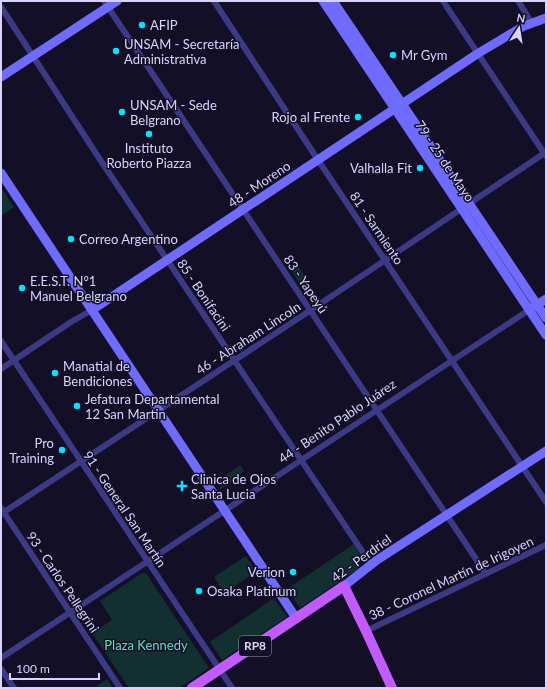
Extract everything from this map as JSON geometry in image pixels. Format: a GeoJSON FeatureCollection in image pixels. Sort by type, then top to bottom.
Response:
{"type":"FeatureCollection","features":[{"type":"Feature","properties":{"kind":"main road","name":"42 - Perdriel"},"geometry":{"type":"LineString","coordinates":[[192,688],[344,586]]}},
{"type":"Feature","properties":{"kind":"main road"},"geometry":{"type":"LineString","coordinates":[[344,586],[392,688]]}},
{"type":"Feature","properties":{"kind":"street"},"geometry":{"type":"LineString","coordinates":[[1,77],[106,4],[116,1]]}},
{"type":"Feature","properties":{"kind":"street","name":"81 - Sarmiento"},"geometry":{"type":"LineString","coordinates":[[214,1],[384,260],[546,502]]}},
{"type":"Feature","properties":{"kind":"street","name":"79 - 25 de Mayo"},"geometry":{"type":"LineString","coordinates":[[323,1],[398,105]]}},
{"type":"Feature","properties":{"kind":"street","name":"79 - 25 de Mayo"},"geometry":{"type":"LineString","coordinates":[[334,1],[398,105],[533,307],[546,335]]}},
{"type":"Feature","properties":{"kind":"street"},"geometry":{"type":"LineString","coordinates":[[443,1],[545,154]]}},
{"type":"Feature","properties":{"kind":"street"},"geometry":{"type":"LineString","coordinates":[[518,1],[532,23]]}},
{"type":"Feature","properties":{"kind":"street","name":"83 - Yapeyú"},"geometry":{"type":"LineString","coordinates":[[106,4],[486,574]]}},
{"type":"Feature","properties":{"kind":"street","name":"85 - Bonifacini"},"geometry":{"type":"LineString","coordinates":[[1,7],[99,158],[372,566]]}},
{"type":"Feature","properties":{"kind":"street","name":"48 - Moreno"},"geometry":{"type":"LineString","coordinates":[[1,369],[168,260],[398,105],[477,54],[532,23],[546,18]]}},
{"type":"Feature","properties":{"kind":"street","name":"46 - Abraham Lincoln"},"geometry":{"type":"LineString","coordinates":[[2,512],[311,310],[545,154]]}},
{"type":"Feature","properties":{"kind":"street"},"geometry":{"type":"LineString","coordinates":[[1,173],[159,409],[296,618]]}},
{"type":"Feature","properties":{"kind":"street","name":"44 - Benito Pablo Juárez"},"geometry":{"type":"LineString","coordinates":[[1,658],[546,299]]}},
{"type":"Feature","properties":{"kind":"street","name":"79 - 25 de Mayo"},"geometry":{"type":"LineString","coordinates":[[533,307],[546,318]]}},
{"type":"Feature","properties":{"kind":"street","name":"91 - General San Martín"},"geometry":{"type":"LineString","coordinates":[[1,341],[232,688]]}},
{"type":"Feature","properties":{"kind":"street","name":"42 - Perdriel"},"geometry":{"type":"LineString","coordinates":[[344,586],[372,566],[377,560],[546,451]]}},
{"type":"Feature","properties":{"kind":"street","name":"93 - Carlos Pellegrini"},"geometry":{"type":"LineString","coordinates":[[2,512],[120,688]]}},
{"type":"Feature","properties":{"kind":"street","name":"38 - Coronel Martín de Irigoyen"},"geometry":{"type":"LineString","coordinates":[[366,631],[546,545]]}},
{"type":"Feature","properties":{"kind":"street"},"geometry":{"type":"LineString","coordinates":[[1,669],[14,688]]}},
{"type":"Feature","properties":{"kind":"green space"},"geometry":{"type":"Polygon","coordinates":[[[1,187],[14,207],[1,216],[1,187]]]}},
{"type":"Feature","properties":{"kind":"green space"},"geometry":{"type":"Polygon","coordinates":[[[297,264],[318,297],[317,298],[308,296],[290,269],[297,264]]]}},
{"type":"Feature","properties":{"kind":"green space"},"geometry":{"type":"Polygon","coordinates":[[[240,465],[244,471],[238,475],[239,477],[221,489],[216,482],[240,465]]]}},
{"type":"Feature","properties":{"kind":"green space"},"geometry":{"type":"Polygon","coordinates":[[[354,544],[359,553],[360,563],[358,569],[300,608],[287,589],[354,544]]]}},
{"type":"Feature","properties":{"kind":"green space"},"geometry":{"type":"Polygon","coordinates":[[[246,556],[256,572],[224,593],[214,577],[246,556]]]}},
{"type":"Feature","properties":{"kind":"green space","name":"Plaza Kennedy"},"geometry":{"type":"Polygon","coordinates":[[[142,573],[146,573],[209,668],[179,688],[129,688],[92,633],[112,620],[100,601],[142,573]]]}},
{"type":"Feature","properties":{"kind":"green space"},"geometry":{"type":"Polygon","coordinates":[[[274,598],[287,617],[222,660],[210,642],[274,598]]]}},
{"type":"Feature","properties":{"kind":"green space"},"geometry":{"type":"Polygon","coordinates":[[[107,679],[113,688],[99,688],[97,686],[107,679]]]}},
{"type":"Feature","properties":{"kind":"place","name":"AFIP"},"geometry":{"type":"Point","coordinates":[142,25]}},
{"type":"Feature","properties":{"kind":"place","name":"UNSAM - Secretaría Administrativa"},"geometry":{"type":"Point","coordinates":[116,51]}},
{"type":"Feature","properties":{"kind":"place","name":"Mr Gym"},"geometry":{"type":"Point","coordinates":[393,55]}},
{"type":"Feature","properties":{"kind":"place","name":"UNSAM - Sede Belgrano"},"geometry":{"type":"Point","coordinates":[122,112]}},
{"type":"Feature","properties":{"kind":"place","name":"Rojo al Frente"},"geometry":{"type":"Point","coordinates":[358,117]}},
{"type":"Feature","properties":{"kind":"place","name":"Instituto Roberto Piazza"},"geometry":{"type":"Point","coordinates":[149,134]}},
{"type":"Feature","properties":{"kind":"place","name":"Valhalla Fit"},"geometry":{"type":"Point","coordinates":[420,168]}},
{"type":"Feature","properties":{"kind":"place","name":"Correo Argentino"},"geometry":{"type":"Point","coordinates":[71,239]}},
{"type":"Feature","properties":{"kind":"place","name":"E.E.S.T. N°1 Manuel Belgrano"},"geometry":{"type":"Point","coordinates":[22,288]}},
{"type":"Feature","properties":{"kind":"place","name":"Manatial de Bendiciones"},"geometry":{"type":"Point","coordinates":[55,373]}},
{"type":"Feature","properties":{"kind":"place","name":"Jefatura Departamental 12 San Martin"},"geometry":{"type":"Point","coordinates":[77,406]}},
{"type":"Feature","properties":{"kind":"place","name":"Pro Training"},"geometry":{"type":"Point","coordinates":[62,450]}},
{"type":"Feature","properties":{"kind":"place","name":"Clinica de Ojos Santa Lucia"},"geometry":{"type":"Point","coordinates":[182,486]}},
{"type":"Feature","properties":{"kind":"place","name":"Verion"},"geometry":{"type":"Point","coordinates":[293,572]}},
{"type":"Feature","properties":{"kind":"place","name":"Osaka Platinum"},"geometry":{"type":"Point","coordinates":[199,591]}}]}
